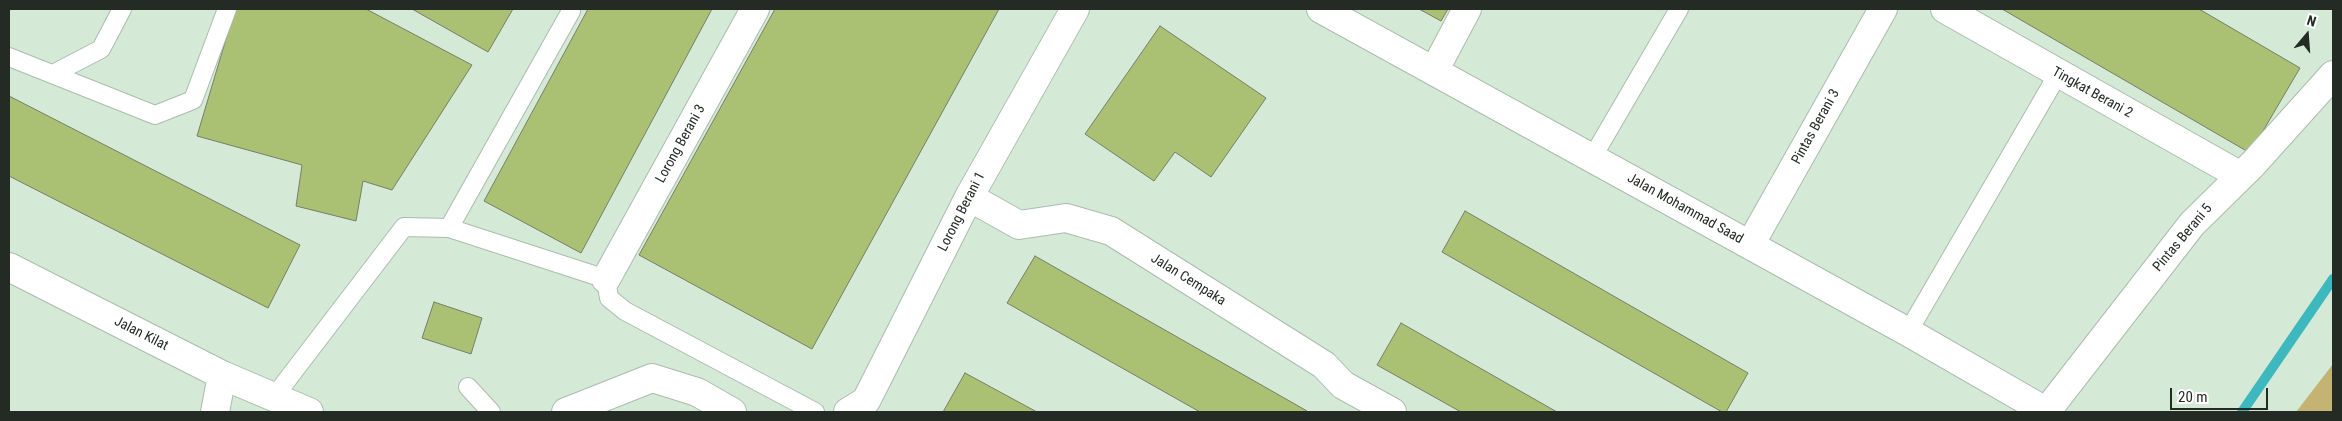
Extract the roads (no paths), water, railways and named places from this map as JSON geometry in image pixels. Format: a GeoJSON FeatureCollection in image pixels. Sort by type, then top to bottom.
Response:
{"type":"FeatureCollection","features":[{"type":"Feature","properties":{"kind":"street","name":"Lorong Berani 3"},"geometry":{"type":"LineString","coordinates":[[606,279],[756,9]]}},
{"type":"Feature","properties":{"kind":"street","name":"Lorong Berani 1"},"geometry":{"type":"LineString","coordinates":[[848,412],[866,401],[969,197],[1075,9]]}},
{"type":"Feature","properties":{"kind":"street","name":"Jalan Mohammad Saad"},"geometry":{"type":"LineString","coordinates":[[1321,9],[1908,332],[2046,412]]}},
{"type":"Feature","properties":{"kind":"street"},"geometry":{"type":"LineString","coordinates":[[1434,71],[1468,9]]}},
{"type":"Feature","properties":{"kind":"street","name":"Pintas Berani 3"},"geometry":{"type":"LineString","coordinates":[[1750,245],[1883,9]]}},
{"type":"Feature","properties":{"kind":"street","name":"Tingkat Berani 2"},"geometry":{"type":"LineString","coordinates":[[1945,9],[2239,176]]}},
{"type":"Feature","properties":{"kind":"street","name":"Pintas Berani 5"},"geometry":{"type":"LineString","coordinates":[[2046,412],[2192,224],[2253,164],[2333,75]]}},
{"type":"Feature","properties":{"kind":"street","name":"Jalan Cempaka"},"geometry":{"type":"LineString","coordinates":[[969,197],[1020,225],[1066,218],[1111,231],[1324,365],[1343,385],[1392,412]]}},
{"type":"Feature","properties":{"kind":"street","name":"Jalan Kilat"},"geometry":{"type":"LineString","coordinates":[[9,267],[222,375],[309,412]]}},
{"type":"Feature","properties":{"kind":"street"},"geometry":{"type":"LineString","coordinates":[[215,412],[222,375]]}},
{"type":"Feature","properties":{"kind":"street"},"geometry":{"type":"LineString","coordinates":[[566,412],[652,378],[697,392],[732,412]]}},
{"type":"Feature","properties":{"kind":"lane"},"geometry":{"type":"LineString","coordinates":[[54,74],[100,49],[122,9]]}},
{"type":"Feature","properties":{"kind":"lane"},"geometry":{"type":"LineString","coordinates":[[9,57],[154,115],[193,100],[227,9]]}},
{"type":"Feature","properties":{"kind":"lane"},"geometry":{"type":"LineString","coordinates":[[1592,158],[1679,9]]}},
{"type":"Feature","properties":{"kind":"lane"},"geometry":{"type":"LineString","coordinates":[[449,228],[571,11]]}},
{"type":"Feature","properties":{"kind":"lane"},"geometry":{"type":"LineString","coordinates":[[1908,332],[2058,74]]}},
{"type":"Feature","properties":{"kind":"lane"},"geometry":{"type":"LineString","coordinates":[[274,397],[404,227],[449,228],[606,279],[609,298],[625,311],[815,412]]}},
{"type":"Feature","properties":{"kind":"lane"},"geometry":{"type":"LineString","coordinates":[[468,387],[491,412]]}},
{"type":"Feature","properties":{"kind":"waterway"},"geometry":{"type":"LineString","coordinates":[[2242,412],[2333,279]]}}]}
